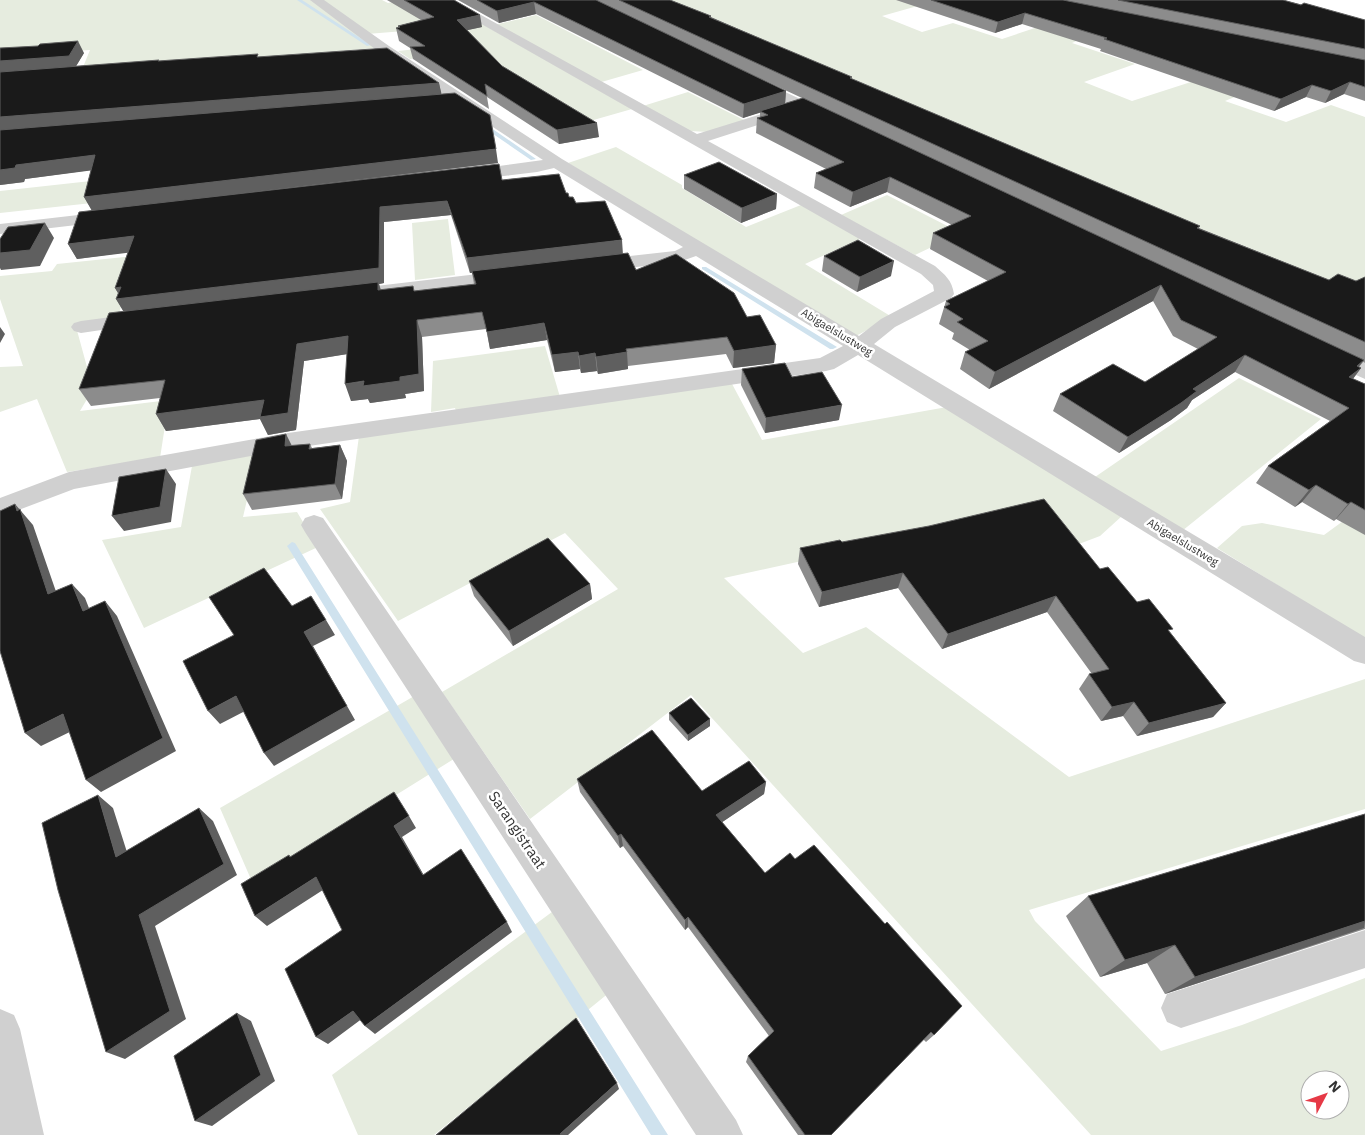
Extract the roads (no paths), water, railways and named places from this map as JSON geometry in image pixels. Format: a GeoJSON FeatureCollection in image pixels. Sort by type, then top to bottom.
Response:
{"type":"FeatureCollection","features":[{"type":"Feature","properties":{"kind":"street","name":"Abigaelslustweg"},"geometry":{"type":"LineString","coordinates":[[316,0],[384,49],[556,162],[1365,652]]}},
{"type":"Feature","properties":{"kind":"street"},"geometry":{"type":"LineString","coordinates":[[0,508],[69,481],[288,441],[826,364],[860,345],[888,324],[944,294],[942,283],[928,270],[445,0]]}},
{"type":"Feature","properties":{"kind":"street"},"geometry":{"type":"LineString","coordinates":[[367,52],[384,49]]}},
{"type":"Feature","properties":{"kind":"street"},"geometry":{"type":"LineString","coordinates":[[741,76],[839,122]]}},
{"type":"Feature","properties":{"kind":"street"},"geometry":{"type":"LineString","coordinates":[[439,103],[461,99]]}},
{"type":"Feature","properties":{"kind":"street"},"geometry":{"type":"LineString","coordinates":[[695,140],[803,106]]}},
{"type":"Feature","properties":{"kind":"street"},"geometry":{"type":"LineString","coordinates":[[449,177],[537,167],[556,162]]}},
{"type":"Feature","properties":{"kind":"street"},"geometry":{"type":"LineString","coordinates":[[0,229],[127,214]]}},
{"type":"Feature","properties":{"kind":"street"},"geometry":{"type":"LineString","coordinates":[[571,268],[679,256],[696,248]]}},
{"type":"Feature","properties":{"kind":"street"},"geometry":{"type":"LineString","coordinates":[[356,294],[532,273]]}},
{"type":"Feature","properties":{"kind":"street"},"geometry":{"type":"LineString","coordinates":[[81,327],[160,317]]}},
{"type":"Feature","properties":{"kind":"street"},"geometry":{"type":"LineString","coordinates":[[1312,346],[1365,372]]}},
{"type":"Feature","properties":{"kind":"street","name":"Sarangistraat"},"geometry":{"type":"LineString","coordinates":[[314,525],[721,1135]]}},
{"type":"Feature","properties":{"kind":"street"},"geometry":{"type":"LineString","coordinates":[[1181,1008],[1365,949]]}},
{"type":"Feature","properties":{"kind":"street"},"geometry":{"type":"LineString","coordinates":[[0,1029],[22,1135]]}},
{"type":"Feature","properties":{"kind":"waterway"},"geometry":{"type":"LineString","coordinates":[[299,0],[369,45]]}},
{"type":"Feature","properties":{"kind":"waterway"},"geometry":{"type":"LineString","coordinates":[[482,124],[533,159]]}},
{"type":"Feature","properties":{"kind":"waterway"},"geometry":{"type":"LineString","coordinates":[[704,268],[833,347]]}},
{"type":"Feature","properties":{"kind":"waterway"},"geometry":{"type":"LineString","coordinates":[[292,546],[660,1135]]}}]}
